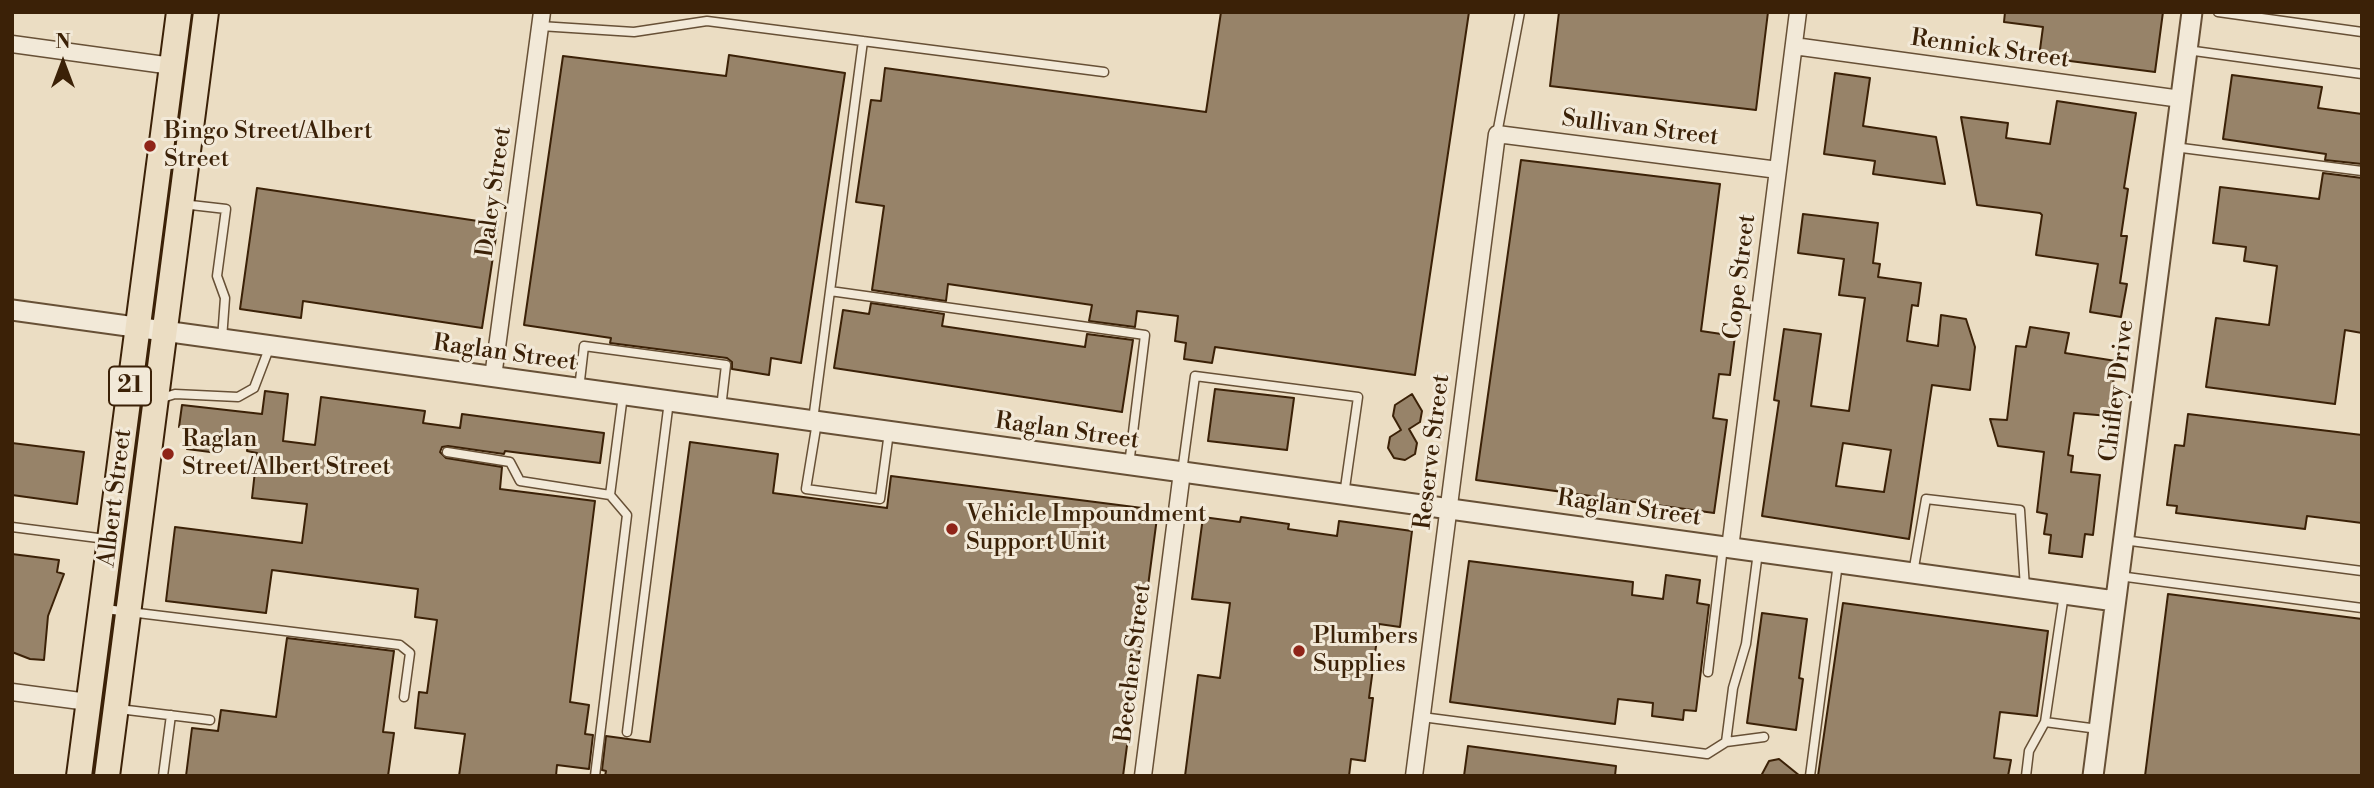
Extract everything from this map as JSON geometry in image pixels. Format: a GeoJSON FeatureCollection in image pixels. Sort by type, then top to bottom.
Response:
{"type":"FeatureCollection","features":[{"type":"Feature","properties":{"kind":"main road","name":"Albert Street"},"geometry":{"type":"LineString","coordinates":[[79,776],[179,12]]}},
{"type":"Feature","properties":{"kind":"main road","name":"Albert Street"},"geometry":{"type":"LineString","coordinates":[[107,776],[206,12]]}},
{"type":"Feature","properties":{"kind":"main road"},"geometry":{"type":"LineString","coordinates":[[163,134],[190,137]]}},
{"type":"Feature","properties":{"kind":"street","name":"Cope Street"},"geometry":{"type":"LineString","coordinates":[[1726,547],[1798,12]]}},
{"type":"Feature","properties":{"kind":"street","name":"Chifley Drive"},"geometry":{"type":"LineString","coordinates":[[2093,776],[2192,12]]}},
{"type":"Feature","properties":{"kind":"street","name":"Daley Street"},"geometry":{"type":"LineString","coordinates":[[493,377],[541,19]]}},
{"type":"Feature","properties":{"kind":"street"},"geometry":{"type":"LineString","coordinates":[[12,44],[172,66]]}},
{"type":"Feature","properties":{"kind":"street","name":"Rennick Street"},"geometry":{"type":"LineString","coordinates":[[1794,46],[2181,99]]}},
{"type":"Feature","properties":{"kind":"street","name":"Sullivan Street"},"geometry":{"type":"LineString","coordinates":[[1497,134],[1778,170]]}},
{"type":"Feature","properties":{"kind":"street","name":"Reserve Street"},"geometry":{"type":"LineString","coordinates":[[1414,776],[1497,134]]}},
{"type":"Feature","properties":{"kind":"street","name":"Raglan Street"},"geometry":{"type":"LineString","coordinates":[[12,310],[2115,601]]}},
{"type":"Feature","properties":{"kind":"street","name":"Beecher Street"},"geometry":{"type":"LineString","coordinates":[[1143,776],[1182,472]]}},
{"type":"Feature","properties":{"kind":"street"},"geometry":{"type":"LineString","coordinates":[[12,692],[88,702]]}},
{"type":"Feature","properties":{"kind":"lane"},"geometry":{"type":"LineString","coordinates":[[1497,134],[1520,12]]}},
{"type":"Feature","properties":{"kind":"lane"},"geometry":{"type":"LineString","coordinates":[[2218,12],[2362,32]]}},
{"type":"Feature","properties":{"kind":"lane"},"geometry":{"type":"LineString","coordinates":[[541,19],[634,32],[707,22],[1104,72]]}},
{"type":"Feature","properties":{"kind":"lane"},"geometry":{"type":"LineString","coordinates":[[863,41],[806,489],[880,499],[889,432]]}},
{"type":"Feature","properties":{"kind":"lane"},"geometry":{"type":"LineString","coordinates":[[2187,50],[2362,74]]}},
{"type":"Feature","properties":{"kind":"lane"},"geometry":{"type":"LineString","coordinates":[[2174,146],[2362,171]]}},
{"type":"Feature","properties":{"kind":"lane"},"geometry":{"type":"LineString","coordinates":[[181,204],[226,209],[217,276],[225,298],[222,339]]}},
{"type":"Feature","properties":{"kind":"lane"},"geometry":{"type":"LineString","coordinates":[[830,291],[1145,335],[1129,465]]}},
{"type":"Feature","properties":{"kind":"lane"},"geometry":{"type":"LineString","coordinates":[[156,400],[175,394],[238,397],[254,388],[270,346]]}},
{"type":"Feature","properties":{"kind":"lane"},"geometry":{"type":"LineString","coordinates":[[579,389],[584,346],[726,365],[721,408]]}},
{"type":"Feature","properties":{"kind":"lane"},"geometry":{"type":"LineString","coordinates":[[1182,472],[1195,376],[1358,397],[1345,495]]}},
{"type":"Feature","properties":{"kind":"lane"},"geometry":{"type":"LineString","coordinates":[[610,495],[623,395]]}},
{"type":"Feature","properties":{"kind":"lane"},"geometry":{"type":"LineString","coordinates":[[627,732],[669,401]]}},
{"type":"Feature","properties":{"kind":"lane"},"geometry":{"type":"LineString","coordinates":[[447,452],[510,462],[520,481],[610,495],[627,515],[595,776]]}},
{"type":"Feature","properties":{"kind":"lane"},"geometry":{"type":"LineString","coordinates":[[1913,573],[1926,499],[2020,510],[2025,589]]}},
{"type":"Feature","properties":{"kind":"lane"},"geometry":{"type":"LineString","coordinates":[[12,527],[110,540]]}},
{"type":"Feature","properties":{"kind":"lane"},"geometry":{"type":"LineString","coordinates":[[2123,540],[2362,571]]}},
{"type":"Feature","properties":{"kind":"lane"},"geometry":{"type":"LineString","coordinates":[[1708,672],[1726,547]]}},
{"type":"Feature","properties":{"kind":"lane"},"geometry":{"type":"LineString","coordinates":[[1726,742],[1733,688],[1746,644],[1758,552]]}},
{"type":"Feature","properties":{"kind":"lane"},"geometry":{"type":"LineString","coordinates":[[1810,776],[1838,563]]}},
{"type":"Feature","properties":{"kind":"lane"},"geometry":{"type":"LineString","coordinates":[[2119,576],[2362,608]]}},
{"type":"Feature","properties":{"kind":"lane"},"geometry":{"type":"LineString","coordinates":[[2026,776],[2029,751],[2045,722],[2064,594]]}},
{"type":"Feature","properties":{"kind":"lane"},"geometry":{"type":"LineString","coordinates":[[102,608],[400,645],[410,653],[404,697]]}},
{"type":"Feature","properties":{"kind":"lane"},"geometry":{"type":"LineString","coordinates":[[116,708],[210,720]]}},
{"type":"Feature","properties":{"kind":"lane"},"geometry":{"type":"LineString","coordinates":[[163,776],[170,715]]}},
{"type":"Feature","properties":{"kind":"lane"},"geometry":{"type":"LineString","coordinates":[[1422,717],[1707,754],[1726,742],[1764,737]]}},
{"type":"Feature","properties":{"kind":"lane"},"geometry":{"type":"LineString","coordinates":[[2045,722],[2099,729]]}},
{"type":"Feature","properties":{"kind":"building"},"geometry":{"type":"Polygon","coordinates":[[[1221,12],[1469,12],[1415,375],[1215,347],[1212,363],[1184,359],[1186,343],[1175,341],[1178,316],[1137,311],[1135,327],[1089,321],[1092,305],[948,284],[946,301],[872,290],[884,206],[856,202],[871,100],[881,101],[885,68],[1206,112],[1221,12]]]}},
{"type":"Feature","properties":{"kind":"building"},"geometry":{"type":"Polygon","coordinates":[[[1559,12],[1768,12],[1756,110],[1550,86],[1559,12]]]}},
{"type":"Feature","properties":{"kind":"building"},"geometry":{"type":"Polygon","coordinates":[[[2005,12],[2163,12],[2155,72],[2039,57],[2043,27],[2004,22],[2005,12]]]}},
{"type":"Feature","properties":{"kind":"building"},"geometry":{"type":"Polygon","coordinates":[[[729,55],[845,73],[801,363],[771,358],[769,375],[732,369],[732,362],[727,358],[610,343],[611,338],[524,325],[563,56],[726,76],[729,55]]]}},
{"type":"Feature","properties":{"kind":"building"},"geometry":{"type":"Polygon","coordinates":[[[1835,73],[1870,78],[1863,126],[1936,137],[1945,184],[1873,174],[1875,161],[1824,154],[1835,73]]]}},
{"type":"Feature","properties":{"kind":"building"},"geometry":{"type":"Polygon","coordinates":[[[2232,75],[2322,87],[2318,108],[2362,114],[2362,164],[2325,160],[2326,154],[2223,139],[2232,75]]]}},
{"type":"Feature","properties":{"kind":"building"},"geometry":{"type":"Polygon","coordinates":[[[2057,101],[2136,113],[2124,188],[2128,189],[2121,236],[2127,236],[2120,283],[2127,284],[2121,317],[2090,312],[2098,264],[2036,255],[2042,215],[2040,213],[1977,205],[1961,117],[2008,123],[2006,138],[2050,144],[2057,101]]]}},
{"type":"Feature","properties":{"kind":"building"},"geometry":{"type":"Polygon","coordinates":[[[1521,160],[1720,184],[1701,331],[1735,336],[1730,375],[1719,374],[1713,418],[1727,420],[1714,513],[1476,480],[1521,160]]]}},
{"type":"Feature","properties":{"kind":"building"},"geometry":{"type":"Polygon","coordinates":[[[2323,173],[2362,178],[2362,333],[2345,330],[2335,404],[2206,387],[2216,318],[2269,325],[2277,266],[2244,261],[2246,247],[2213,243],[2220,187],[2319,199],[2323,173]]]}},
{"type":"Feature","properties":{"kind":"building"},"geometry":{"type":"Polygon","coordinates":[[[257,188],[498,224],[482,328],[303,301],[301,318],[240,309],[257,188]]]}},
{"type":"Feature","properties":{"kind":"building"},"geometry":{"type":"Polygon","coordinates":[[[1803,214],[1878,223],[1873,263],[1880,264],[1878,277],[1921,283],[1918,306],[1912,305],[1907,341],[1938,346],[1941,315],[1966,319],[1975,347],[1970,390],[1932,385],[1909,539],[1762,516],[1779,401],[1774,400],[1784,329],[1821,334],[1811,406],[1849,411],[1865,298],[1839,295],[1844,259],[1798,253],[1803,214]],[[1843,443],[1836,486],[1884,492],[1891,450],[1843,443]]]}},
{"type":"Feature","properties":{"kind":"building"},"geometry":{"type":"Polygon","coordinates":[[[871,303],[944,314],[942,326],[1085,347],[1087,334],[1133,340],[1122,412],[834,368],[843,310],[869,314],[871,303]]]}},
{"type":"Feature","properties":{"kind":"building"},"geometry":{"type":"Polygon","coordinates":[[[2030,327],[2069,333],[2065,353],[2116,361],[2109,416],[2074,413],[2068,455],[2073,456],[2071,472],[2100,475],[2093,535],[2085,534],[2082,557],[2049,553],[2051,535],[2044,534],[2047,514],[2037,512],[2044,452],[1998,446],[1990,419],[2007,420],[2016,346],[2026,347],[2030,327]]]}},
{"type":"Feature","properties":{"kind":"building"},"geometry":{"type":"Polygon","coordinates":[[[1215,389],[1294,398],[1287,450],[1208,441],[1215,389]]]}},
{"type":"Feature","properties":{"kind":"building"},"geometry":{"type":"Polygon","coordinates":[[[265,391],[288,394],[283,441],[315,445],[321,397],[425,411],[423,423],[460,428],[462,414],[604,433],[600,463],[448,446],[442,447],[440,452],[446,458],[502,467],[500,489],[595,501],[570,702],[589,705],[585,734],[593,735],[589,769],[557,765],[556,776],[459,776],[465,734],[415,728],[419,692],[427,693],[437,620],[415,617],[418,589],[272,570],[266,613],[166,601],[175,527],[302,543],[307,504],[252,498],[257,453],[247,451],[249,436],[220,433],[218,453],[187,449],[189,428],[179,427],[182,405],[262,414],[265,391]]]}},
{"type":"Feature","properties":{"kind":"building"},"geometry":{"type":"Polygon","coordinates":[[[1412,394],[1422,411],[1420,422],[1409,429],[1417,443],[1415,454],[1405,460],[1394,458],[1388,448],[1390,437],[1401,430],[1393,416],[1395,405],[1412,394]]]}},
{"type":"Feature","properties":{"kind":"building"},"geometry":{"type":"Polygon","coordinates":[[[2188,414],[2362,435],[2362,523],[2307,516],[2305,529],[2176,513],[2177,506],[2167,505],[2175,445],[2184,446],[2188,414]]]}},
{"type":"Feature","properties":{"kind":"building"},"geometry":{"type":"Polygon","coordinates":[[[690,442],[778,454],[773,493],[887,508],[891,476],[1158,510],[1123,776],[605,776],[606,771],[602,770],[606,736],[650,742],[690,442]]]}},
{"type":"Feature","properties":{"kind":"building"},"geometry":{"type":"Polygon","coordinates":[[[12,443],[84,452],[77,504],[12,495],[12,443]]]}},
{"type":"Feature","properties":{"kind":"building"},"geometry":{"type":"Polygon","coordinates":[[[1203,517],[1240,522],[1241,517],[1289,524],[1288,529],[1337,536],[1339,521],[1412,531],[1400,627],[1379,624],[1369,698],[1373,698],[1365,761],[1351,759],[1349,776],[1185,776],[1198,675],[1220,678],[1230,603],[1192,599],[1203,517]]]}},
{"type":"Feature","properties":{"kind":"building"},"geometry":{"type":"Polygon","coordinates":[[[12,554],[59,560],[57,572],[64,574],[48,616],[44,660],[30,659],[12,652],[12,554]]]}},
{"type":"Feature","properties":{"kind":"building"},"geometry":{"type":"Polygon","coordinates":[[[1469,561],[1633,582],[1632,595],[1663,599],[1666,575],[1700,580],[1697,603],[1709,605],[1696,711],[1684,710],[1683,720],[1652,716],[1653,703],[1618,699],[1615,724],[1450,702],[1469,561]]]}},
{"type":"Feature","properties":{"kind":"building"},"geometry":{"type":"Polygon","coordinates":[[[2168,594],[2362,619],[2362,776],[2145,776],[2168,594]]]}},
{"type":"Feature","properties":{"kind":"building"},"geometry":{"type":"Polygon","coordinates":[[[1843,603],[2048,631],[2037,716],[2000,712],[1994,758],[2011,760],[2008,776],[1818,776],[1843,603]]]}},
{"type":"Feature","properties":{"kind":"building"},"geometry":{"type":"Polygon","coordinates":[[[1762,613],[1807,619],[1799,678],[1803,679],[1796,730],[1747,723],[1762,613]]]}},
{"type":"Feature","properties":{"kind":"building"},"geometry":{"type":"Polygon","coordinates":[[[287,638],[394,651],[383,732],[394,733],[388,776],[186,776],[192,728],[218,731],[221,710],[276,717],[287,638]]]}},
{"type":"Feature","properties":{"kind":"building"},"geometry":{"type":"Polygon","coordinates":[[[1468,746],[1616,766],[1615,776],[1464,776],[1468,746]]]}},
{"type":"Feature","properties":{"kind":"building"},"geometry":{"type":"Polygon","coordinates":[[[1779,759],[1800,776],[1761,776],[1769,761],[1779,759]]]}},
{"type":"Feature","properties":{"kind":"place","name":"Bingo Street/Albert Street"},"geometry":{"type":"Point","coordinates":[150,146]}},
{"type":"Feature","properties":{"kind":"place","name":"Raglan Street/Albert Street"},"geometry":{"type":"Point","coordinates":[168,454]}},
{"type":"Feature","properties":{"kind":"place","name":"Vehicle Impoundment Support Unit"},"geometry":{"type":"Point","coordinates":[952,529]}},
{"type":"Feature","properties":{"kind":"place","name":"Plumbers Supplies"},"geometry":{"type":"Point","coordinates":[1299,651]}}]}
